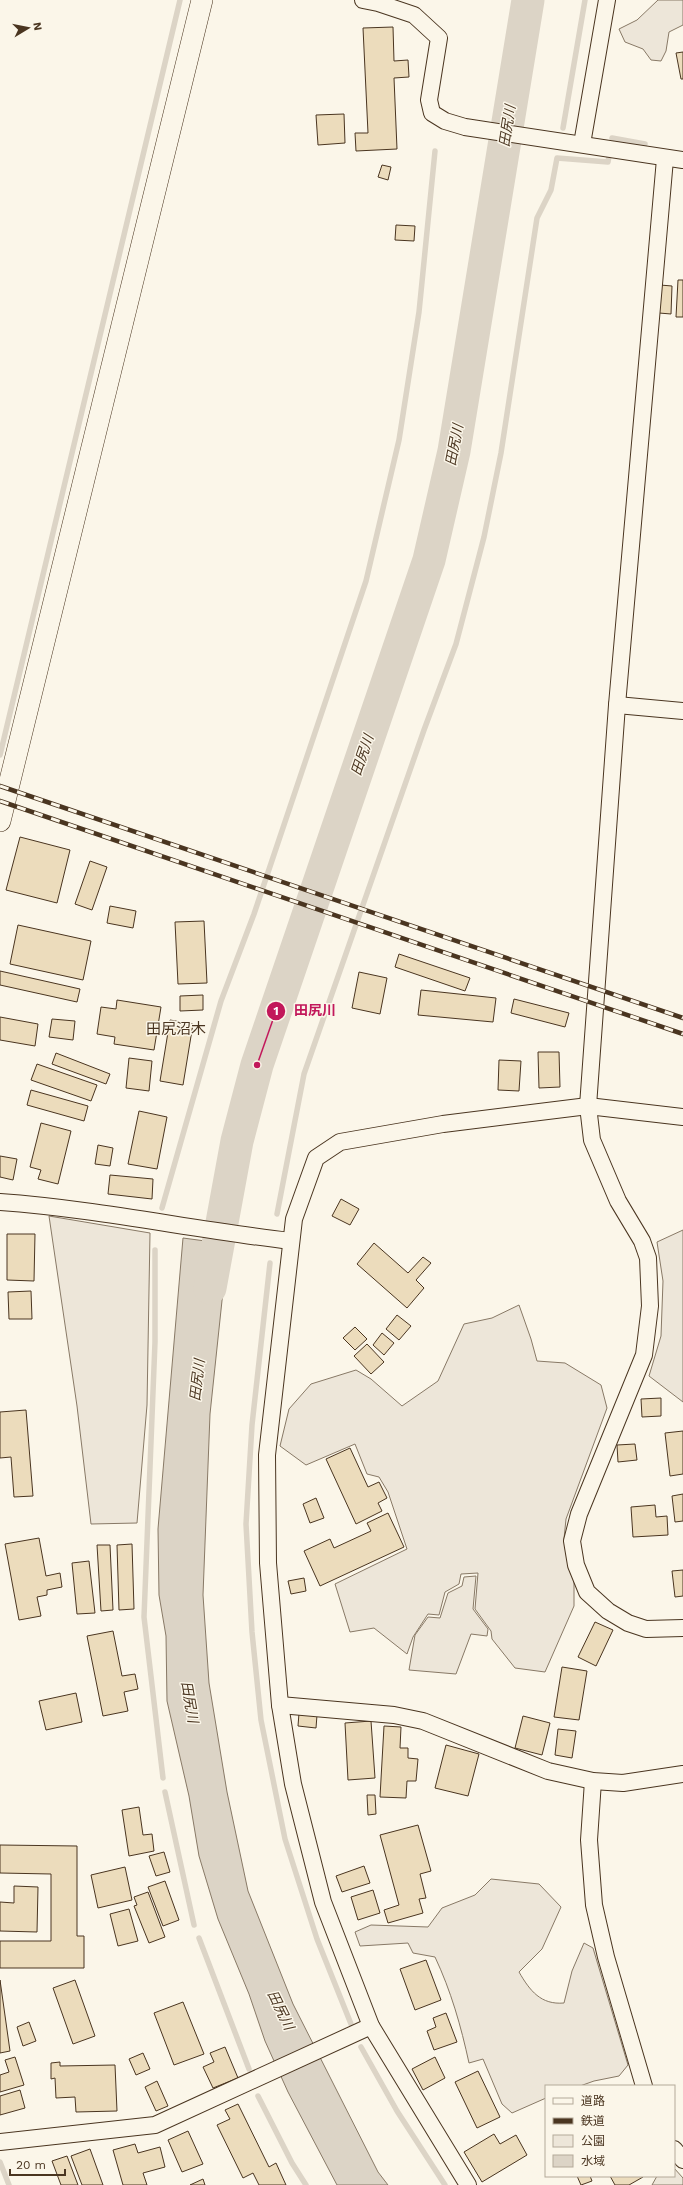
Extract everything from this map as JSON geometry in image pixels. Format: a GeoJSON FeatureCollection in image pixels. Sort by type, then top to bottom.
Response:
{"type":"FeatureCollection","features":[{"type":"Feature","properties":{"kind":"street"},"geometry":{"type":"LineString","coordinates":[[0,821],[202,0]]}},
{"type":"Feature","properties":{"kind":"street"},"geometry":{"type":"LineString","coordinates":[[363,0],[378,3],[414,15],[439,38],[429,100],[432,112],[445,121],[465,127],[683,160]]}},
{"type":"Feature","properties":{"kind":"street"},"geometry":{"type":"LineString","coordinates":[[582,144],[607,0]]}},
{"type":"Feature","properties":{"kind":"street"},"geometry":{"type":"LineString","coordinates":[[665,158],[617,705],[588,1106],[592,1140],[618,1201],[642,1241],[648,1258],[650,1306],[644,1354],[578,1514],[572,1540],[576,1565],[588,1592],[608,1611],[628,1623],[646,1629],[683,1628]]}},
{"type":"Feature","properties":{"kind":"street"},"geometry":{"type":"LineString","coordinates":[[617,705],[683,711]]}},
{"type":"Feature","properties":{"kind":"street"},"geometry":{"type":"LineString","coordinates":[[468,2185],[372,2026],[323,1902],[293,1784],[280,1704],[268,1563],[268,1455],[294,1219],[316,1158],[340,1142],[443,1124],[588,1106],[683,1118]]}},
{"type":"Feature","properties":{"kind":"street"},"geometry":{"type":"LineString","coordinates":[[0,1202],[45,1205],[161,1224],[291,1241]]}},
{"type":"Feature","properties":{"kind":"street"},"geometry":{"type":"LineString","coordinates":[[280,1704],[394,1714],[423,1721],[548,1771],[593,1781],[624,1782],[683,1774]]}},
{"type":"Feature","properties":{"kind":"street"},"geometry":{"type":"LineString","coordinates":[[593,1781],[589,1840],[594,1905],[606,1957],[644,2085]]}},
{"type":"Feature","properties":{"kind":"street"},"geometry":{"type":"LineString","coordinates":[[0,2142],[155,2125],[372,2026]]}},
{"type":"Feature","properties":{"kind":"street"},"geometry":{"type":"LineString","coordinates":[[675,2150],[683,2160]]}},
{"type":"Feature","properties":{"kind":"green space"},"geometry":{"type":"Polygon","coordinates":[[[658,0],[683,0],[683,25],[669,32],[666,51],[661,61],[651,60],[643,49],[625,42],[619,29],[637,20],[658,0]]]}},
{"type":"Feature","properties":{"kind":"green space"},"geometry":{"type":"Polygon","coordinates":[[[49,1216],[150,1233],[147,1405],[137,1523],[91,1524],[77,1406],[49,1216]]]}},
{"type":"Feature","properties":{"kind":"green space"},"geometry":{"type":"Polygon","coordinates":[[[683,1230],[683,1402],[649,1376],[661,1336],[663,1281],[657,1242],[683,1230]]]}},
{"type":"Feature","properties":{"kind":"green space"},"geometry":{"type":"Polygon","coordinates":[[[519,1305],[537,1361],[565,1363],[601,1385],[607,1408],[566,1519],[564,1539],[574,1577],[574,1606],[545,1672],[515,1668],[492,1639],[491,1631],[475,1609],[478,1573],[461,1574],[459,1584],[445,1592],[439,1615],[428,1614],[413,1637],[407,1654],[374,1628],[350,1632],[335,1584],[407,1549],[388,1492],[379,1477],[367,1474],[355,1444],[306,1465],[280,1446],[289,1409],[311,1384],[356,1370],[371,1379],[402,1406],[438,1381],[464,1324],[492,1318],[519,1305]]]}},
{"type":"Feature","properties":{"kind":"green space"},"geometry":{"type":"Polygon","coordinates":[[[476,1576],[473,1609],[488,1629],[487,1636],[471,1634],[456,1674],[409,1670],[415,1635],[428,1617],[440,1618],[448,1593],[462,1586],[464,1577],[476,1576]]]}},
{"type":"Feature","properties":{"kind":"green space"},"geometry":{"type":"Polygon","coordinates":[[[491,1879],[539,1884],[561,1907],[542,1949],[519,1972],[527,1985],[537,1995],[549,2002],[564,2003],[572,1971],[584,1943],[593,1948],[628,2065],[619,2076],[583,2085],[545,2085],[545,2098],[512,2113],[502,2104],[483,2059],[469,2063],[455,2009],[435,1957],[413,1953],[408,1943],[360,1946],[355,1932],[371,1925],[428,1927],[442,1908],[475,1895],[491,1879]]]}},
{"type":"Feature","properties":{"kind":"green space"},"geometry":{"type":"Polygon","coordinates":[[[675,2169],[683,2178],[683,2185],[652,2185],[656,2177],[675,2177],[675,2169]]]}},
{"type":"Feature","properties":{"kind":"water"},"geometry":{"type":"Polygon","coordinates":[[[183,1238],[228,1244],[210,1414],[203,1595],[209,1683],[227,1792],[248,1891],[293,2004],[378,2172],[388,2185],[337,2185],[288,2092],[265,2041],[249,1994],[218,1919],[199,1856],[189,1796],[167,1701],[166,1636],[159,1595],[158,1529],[183,1238]]]}},
{"type":"Feature","properties":{"kind":"building"},"geometry":{"type":"Polygon","coordinates":[[[393,27],[394,61],[408,60],[409,77],[394,78],[397,149],[356,151],[355,133],[368,133],[363,28],[393,27]]]}},
{"type":"Feature","properties":{"kind":"building"},"geometry":{"type":"Polygon","coordinates":[[[683,52],[683,79],[681,79],[676,53],[683,52]]]}},
{"type":"Feature","properties":{"kind":"building"},"geometry":{"type":"Polygon","coordinates":[[[344,114],[345,143],[318,145],[316,115],[344,114]]]}},
{"type":"Feature","properties":{"kind":"building"},"geometry":{"type":"Polygon","coordinates":[[[382,165],[391,167],[388,180],[378,177],[382,165]]]}},
{"type":"Feature","properties":{"kind":"building"},"geometry":{"type":"Polygon","coordinates":[[[396,225],[415,226],[414,241],[395,240],[396,225]]]}},
{"type":"Feature","properties":{"kind":"building"},"geometry":{"type":"Polygon","coordinates":[[[678,280],[683,280],[683,317],[676,317],[678,280]]]}},
{"type":"Feature","properties":{"kind":"building"},"geometry":{"type":"Polygon","coordinates":[[[660,285],[672,286],[671,314],[659,313],[660,285]]]}},
{"type":"Feature","properties":{"kind":"building"},"geometry":{"type":"Polygon","coordinates":[[[20,837],[70,850],[57,903],[6,890],[20,837]]]}},
{"type":"Feature","properties":{"kind":"building"},"geometry":{"type":"Polygon","coordinates":[[[90,861],[107,867],[92,910],[75,904],[90,861]]]}},
{"type":"Feature","properties":{"kind":"building"},"geometry":{"type":"Polygon","coordinates":[[[110,906],[136,911],[133,928],[107,923],[110,906]]]}},
{"type":"Feature","properties":{"kind":"building"},"geometry":{"type":"Polygon","coordinates":[[[204,921],[207,983],[178,984],[175,922],[204,921]]]}},
{"type":"Feature","properties":{"kind":"building"},"geometry":{"type":"Polygon","coordinates":[[[18,925],[91,941],[83,980],[10,964],[18,925]]]}},
{"type":"Feature","properties":{"kind":"building"},"geometry":{"type":"Polygon","coordinates":[[[399,954],[470,978],[465,991],[395,967],[399,954]]]}},
{"type":"Feature","properties":{"kind":"building"},"geometry":{"type":"Polygon","coordinates":[[[0,971],[80,989],[77,1002],[0,985],[0,971]]]}},
{"type":"Feature","properties":{"kind":"building"},"geometry":{"type":"Polygon","coordinates":[[[359,972],[387,978],[380,1014],[352,1008],[359,972]]]}},
{"type":"Feature","properties":{"kind":"building"},"geometry":{"type":"Polygon","coordinates":[[[421,990],[496,998],[493,1022],[418,1015],[421,990]]]}},
{"type":"Feature","properties":{"kind":"building"},"geometry":{"type":"Polygon","coordinates":[[[203,995],[203,1010],[180,1011],[180,996],[203,995]]]}},
{"type":"Feature","properties":{"kind":"building"},"geometry":{"type":"Polygon","coordinates":[[[514,999],[569,1013],[565,1027],[511,1013],[514,999]]]}},
{"type":"Feature","properties":{"kind":"building"},"geometry":{"type":"Polygon","coordinates":[[[117,1000],[161,1007],[154,1050],[114,1044],[115,1037],[97,1034],[101,1007],[116,1009],[117,1000]]]}},
{"type":"Feature","properties":{"kind":"building"},"geometry":{"type":"Polygon","coordinates":[[[0,1017],[38,1024],[35,1046],[0,1040],[0,1017]]]}},
{"type":"Feature","properties":{"kind":"building"},"geometry":{"type":"Polygon","coordinates":[[[52,1019],[75,1021],[73,1040],[49,1037],[52,1019]]]}},
{"type":"Feature","properties":{"kind":"building"},"geometry":{"type":"Polygon","coordinates":[[[170,1020],[193,1024],[183,1085],[160,1081],[170,1020]]]}},
{"type":"Feature","properties":{"kind":"building"},"geometry":{"type":"Polygon","coordinates":[[[538,1052],[559,1052],[560,1087],[539,1088],[538,1052]]]}},
{"type":"Feature","properties":{"kind":"building"},"geometry":{"type":"Polygon","coordinates":[[[56,1053],[110,1074],[106,1084],[52,1064],[56,1053]]]}},
{"type":"Feature","properties":{"kind":"building"},"geometry":{"type":"Polygon","coordinates":[[[129,1058],[152,1061],[149,1091],[126,1088],[129,1058]]]}},
{"type":"Feature","properties":{"kind":"building"},"geometry":{"type":"Polygon","coordinates":[[[499,1060],[521,1061],[519,1091],[498,1090],[499,1060]]]}},
{"type":"Feature","properties":{"kind":"building"},"geometry":{"type":"Polygon","coordinates":[[[37,1064],[97,1085],[91,1101],[31,1080],[37,1064]]]}},
{"type":"Feature","properties":{"kind":"building"},"geometry":{"type":"Polygon","coordinates":[[[31,1090],[88,1106],[84,1121],[27,1105],[31,1090]]]}},
{"type":"Feature","properties":{"kind":"building"},"geometry":{"type":"Polygon","coordinates":[[[139,1111],[167,1117],[157,1169],[128,1164],[139,1111]]]}},
{"type":"Feature","properties":{"kind":"building"},"geometry":{"type":"Polygon","coordinates":[[[41,1123],[71,1131],[58,1184],[38,1179],[41,1170],[30,1167],[41,1123]]]}},
{"type":"Feature","properties":{"kind":"building"},"geometry":{"type":"Polygon","coordinates":[[[98,1145],[113,1148],[110,1166],[95,1164],[98,1145]]]}},
{"type":"Feature","properties":{"kind":"building"},"geometry":{"type":"Polygon","coordinates":[[[0,1156],[17,1159],[13,1180],[0,1177],[0,1156]]]}},
{"type":"Feature","properties":{"kind":"building"},"geometry":{"type":"Polygon","coordinates":[[[110,1175],[153,1179],[152,1199],[108,1194],[110,1175]]]}},
{"type":"Feature","properties":{"kind":"building"},"geometry":{"type":"Polygon","coordinates":[[[341,1199],[359,1209],[350,1225],[332,1216],[341,1199]]]}},
{"type":"Feature","properties":{"kind":"building"},"geometry":{"type":"Polygon","coordinates":[[[7,1234],[35,1234],[34,1281],[7,1280],[7,1234]]]}},
{"type":"Feature","properties":{"kind":"building"},"geometry":{"type":"Polygon","coordinates":[[[374,1243],[408,1273],[423,1257],[431,1263],[416,1280],[424,1288],[407,1308],[357,1264],[374,1243]]]}},
{"type":"Feature","properties":{"kind":"building"},"geometry":{"type":"Polygon","coordinates":[[[31,1291],[32,1319],[9,1319],[8,1292],[31,1291]]]}},
{"type":"Feature","properties":{"kind":"building"},"geometry":{"type":"Polygon","coordinates":[[[397,1315],[411,1326],[399,1340],[386,1329],[397,1315]]]}},
{"type":"Feature","properties":{"kind":"building"},"geometry":{"type":"Polygon","coordinates":[[[355,1327],[367,1339],[355,1350],[343,1338],[355,1327]]]}},
{"type":"Feature","properties":{"kind":"building"},"geometry":{"type":"Polygon","coordinates":[[[382,1333],[394,1343],[384,1355],[373,1345],[382,1333]]]}},
{"type":"Feature","properties":{"kind":"building"},"geometry":{"type":"Polygon","coordinates":[[[367,1344],[384,1362],[371,1374],[354,1356],[367,1344]]]}},
{"type":"Feature","properties":{"kind":"building"},"geometry":{"type":"Polygon","coordinates":[[[661,1398],[661,1416],[642,1417],[641,1399],[661,1398]]]}},
{"type":"Feature","properties":{"kind":"building"},"geometry":{"type":"Polygon","coordinates":[[[26,1410],[33,1496],[14,1497],[11,1457],[0,1458],[0,1412],[26,1410]]]}},
{"type":"Feature","properties":{"kind":"building"},"geometry":{"type":"Polygon","coordinates":[[[683,1431],[683,1474],[670,1476],[665,1433],[683,1431]]]}},
{"type":"Feature","properties":{"kind":"building"},"geometry":{"type":"Polygon","coordinates":[[[635,1444],[637,1460],[618,1462],[617,1445],[635,1444]]]}},
{"type":"Feature","properties":{"kind":"building"},"geometry":{"type":"Polygon","coordinates":[[[350,1448],[368,1487],[379,1482],[387,1498],[378,1503],[382,1511],[356,1524],[326,1459],[350,1448]]]}},
{"type":"Feature","properties":{"kind":"building"},"geometry":{"type":"Polygon","coordinates":[[[683,1494],[683,1521],[675,1522],[672,1496],[683,1494]]]}},
{"type":"Feature","properties":{"kind":"building"},"geometry":{"type":"Polygon","coordinates":[[[316,1498],[324,1518],[310,1523],[303,1504],[316,1498]]]}},
{"type":"Feature","properties":{"kind":"building"},"geometry":{"type":"Polygon","coordinates":[[[655,1505],[656,1517],[667,1516],[668,1535],[633,1537],[631,1507],[655,1505]]]}},
{"type":"Feature","properties":{"kind":"building"},"geometry":{"type":"Polygon","coordinates":[[[388,1513],[404,1547],[320,1586],[304,1551],[330,1539],[334,1548],[371,1531],[367,1523],[388,1513]]]}},
{"type":"Feature","properties":{"kind":"building"},"geometry":{"type":"Polygon","coordinates":[[[39,1538],[46,1576],[60,1573],[62,1587],[47,1590],[47,1595],[37,1597],[41,1616],[19,1620],[5,1544],[39,1538]]]}},
{"type":"Feature","properties":{"kind":"building"},"geometry":{"type":"Polygon","coordinates":[[[132,1544],[134,1609],[119,1610],[117,1545],[132,1544]]]}},
{"type":"Feature","properties":{"kind":"building"},"geometry":{"type":"Polygon","coordinates":[[[97,1545],[110,1545],[113,1610],[101,1611],[97,1545]]]}},
{"type":"Feature","properties":{"kind":"building"},"geometry":{"type":"Polygon","coordinates":[[[89,1561],[95,1613],[77,1614],[72,1563],[89,1561]]]}},
{"type":"Feature","properties":{"kind":"building"},"geometry":{"type":"Polygon","coordinates":[[[683,1570],[683,1596],[675,1597],[672,1571],[683,1570]]]}},
{"type":"Feature","properties":{"kind":"building"},"geometry":{"type":"Polygon","coordinates":[[[304,1578],[306,1591],[291,1594],[288,1581],[304,1578]]]}},
{"type":"Feature","properties":{"kind":"building"},"geometry":{"type":"Polygon","coordinates":[[[595,1622],[613,1630],[596,1666],[578,1657],[595,1622]]]}},
{"type":"Feature","properties":{"kind":"building"},"geometry":{"type":"Polygon","coordinates":[[[113,1631],[122,1676],[135,1674],[138,1689],[124,1692],[128,1711],[103,1716],[87,1636],[113,1631]]]}},
{"type":"Feature","properties":{"kind":"building"},"geometry":{"type":"Polygon","coordinates":[[[562,1667],[587,1671],[579,1720],[554,1717],[562,1667]]]}},
{"type":"Feature","properties":{"kind":"building"},"geometry":{"type":"Polygon","coordinates":[[[76,1693],[82,1722],[46,1730],[39,1701],[76,1693]]]}},
{"type":"Feature","properties":{"kind":"building"},"geometry":{"type":"Polygon","coordinates":[[[299,1713],[317,1715],[316,1728],[298,1726],[299,1713]]]}},
{"type":"Feature","properties":{"kind":"building"},"geometry":{"type":"Polygon","coordinates":[[[523,1716],[550,1723],[542,1755],[515,1748],[523,1716]]]}},
{"type":"Feature","properties":{"kind":"building"},"geometry":{"type":"Polygon","coordinates":[[[371,1721],[375,1778],[348,1780],[345,1723],[371,1721]]]}},
{"type":"Feature","properties":{"kind":"building"},"geometry":{"type":"Polygon","coordinates":[[[384,1726],[401,1727],[400,1748],[408,1748],[408,1758],[418,1759],[416,1781],[407,1781],[406,1798],[380,1797],[384,1726]]]}},
{"type":"Feature","properties":{"kind":"building"},"geometry":{"type":"Polygon","coordinates":[[[558,1729],[576,1731],[572,1758],[555,1755],[558,1729]]]}},
{"type":"Feature","properties":{"kind":"building"},"geometry":{"type":"Polygon","coordinates":[[[446,1745],[479,1754],[468,1796],[435,1788],[446,1745]]]}},
{"type":"Feature","properties":{"kind":"building"},"geometry":{"type":"Polygon","coordinates":[[[367,1795],[375,1795],[376,1814],[368,1815],[367,1795]]]}},
{"type":"Feature","properties":{"kind":"building"},"geometry":{"type":"Polygon","coordinates":[[[139,1807],[143,1835],[152,1834],[154,1851],[129,1856],[122,1810],[139,1807]]]}},
{"type":"Feature","properties":{"kind":"building"},"geometry":{"type":"Polygon","coordinates":[[[418,1825],[431,1871],[420,1874],[426,1898],[419,1899],[423,1913],[388,1923],[384,1910],[399,1905],[380,1835],[418,1825]]]}},
{"type":"Feature","properties":{"kind":"building"},"geometry":{"type":"Polygon","coordinates":[[[0,1845],[77,1846],[77,1936],[84,1936],[84,1968],[0,1968],[0,1941],[51,1941],[51,1874],[0,1873],[0,1845]]]}},
{"type":"Feature","properties":{"kind":"building"},"geometry":{"type":"Polygon","coordinates":[[[164,1852],[170,1872],[156,1876],[149,1856],[164,1852]]]}},
{"type":"Feature","properties":{"kind":"building"},"geometry":{"type":"Polygon","coordinates":[[[364,1866],[370,1883],[342,1892],[336,1876],[364,1866]]]}},
{"type":"Feature","properties":{"kind":"building"},"geometry":{"type":"Polygon","coordinates":[[[125,1867],[132,1900],[98,1908],[91,1875],[125,1867]]]}},
{"type":"Feature","properties":{"kind":"building"},"geometry":{"type":"Polygon","coordinates":[[[165,1881],[179,1920],[163,1926],[148,1887],[165,1881]]]}},
{"type":"Feature","properties":{"kind":"building"},"geometry":{"type":"Polygon","coordinates":[[[14,1886],[38,1887],[37,1932],[0,1931],[0,1902],[14,1903],[14,1886]]]}},
{"type":"Feature","properties":{"kind":"building"},"geometry":{"type":"Polygon","coordinates":[[[373,1890],[380,1913],[358,1920],[351,1897],[373,1890]]]}},
{"type":"Feature","properties":{"kind":"building"},"geometry":{"type":"Polygon","coordinates":[[[148,1892],[165,1937],[149,1943],[134,1906],[137,1905],[134,1897],[148,1892]]]}},
{"type":"Feature","properties":{"kind":"building"},"geometry":{"type":"Polygon","coordinates":[[[129,1909],[138,1941],[118,1946],[110,1914],[129,1909]]]}},
{"type":"Feature","properties":{"kind":"building"},"geometry":{"type":"Polygon","coordinates":[[[426,1960],[441,2000],[415,2010],[400,1969],[426,1960]]]}},
{"type":"Feature","properties":{"kind":"building"},"geometry":{"type":"Polygon","coordinates":[[[0,1980],[10,2051],[0,2053],[0,1980]]]}},
{"type":"Feature","properties":{"kind":"building"},"geometry":{"type":"Polygon","coordinates":[[[75,1980],[95,2036],[73,2044],[53,1988],[75,1980]]]}},
{"type":"Feature","properties":{"kind":"building"},"geometry":{"type":"Polygon","coordinates":[[[183,2002],[204,2054],[174,2065],[154,2013],[183,2002]]]}},
{"type":"Feature","properties":{"kind":"building"},"geometry":{"type":"Polygon","coordinates":[[[446,2013],[457,2042],[434,2050],[427,2031],[436,2027],[433,2018],[446,2013]]]}},
{"type":"Feature","properties":{"kind":"building"},"geometry":{"type":"Polygon","coordinates":[[[29,2022],[36,2041],[23,2046],[17,2027],[29,2022]]]}},
{"type":"Feature","properties":{"kind":"building"},"geometry":{"type":"Polygon","coordinates":[[[225,2047],[238,2078],[213,2088],[203,2067],[214,2062],[210,2053],[225,2047]]]}},
{"type":"Feature","properties":{"kind":"building"},"geometry":{"type":"Polygon","coordinates":[[[143,2053],[150,2069],[136,2075],[129,2059],[143,2053]]]}},
{"type":"Feature","properties":{"kind":"building"},"geometry":{"type":"Polygon","coordinates":[[[15,2057],[24,2085],[0,2092],[0,2075],[9,2072],[5,2060],[15,2057]]]}},
{"type":"Feature","properties":{"kind":"building"},"geometry":{"type":"Polygon","coordinates":[[[435,2057],[445,2078],[423,2090],[412,2069],[435,2057]]]}},
{"type":"Feature","properties":{"kind":"building"},"geometry":{"type":"Polygon","coordinates":[[[60,2062],[60,2066],[115,2065],[117,2111],[76,2112],[75,2097],[56,2098],[55,2078],[51,2079],[51,2063],[60,2062]]]}},
{"type":"Feature","properties":{"kind":"building"},"geometry":{"type":"Polygon","coordinates":[[[478,2071],[500,2117],[477,2128],[455,2082],[478,2071]]]}},
{"type":"Feature","properties":{"kind":"building"},"geometry":{"type":"Polygon","coordinates":[[[157,2081],[168,2106],[156,2111],[145,2087],[157,2081]]]}},
{"type":"Feature","properties":{"kind":"building"},"geometry":{"type":"Polygon","coordinates":[[[20,2090],[25,2108],[0,2115],[0,2096],[20,2090]]]}},
{"type":"Feature","properties":{"kind":"building"},"geometry":{"type":"Polygon","coordinates":[[[238,2104],[269,2167],[276,2163],[286,2185],[259,2185],[253,2173],[243,2178],[217,2125],[230,2119],[225,2110],[238,2104]]]}},
{"type":"Feature","properties":{"kind":"building"},"geometry":{"type":"Polygon","coordinates":[[[188,2131],[203,2164],[182,2172],[168,2140],[188,2131]]]}},
{"type":"Feature","properties":{"kind":"building"},"geometry":{"type":"Polygon","coordinates":[[[494,2134],[500,2144],[516,2135],[527,2155],[482,2182],[464,2152],[494,2134]]]}},
{"type":"Feature","properties":{"kind":"building"},"geometry":{"type":"Polygon","coordinates":[[[135,2144],[138,2153],[160,2147],[165,2167],[143,2173],[147,2185],[123,2185],[113,2150],[135,2144]]]}},
{"type":"Feature","properties":{"kind":"building"},"geometry":{"type":"Polygon","coordinates":[[[90,2149],[103,2185],[82,2185],[71,2156],[90,2149]]]}},
{"type":"Feature","properties":{"kind":"building"},"geometry":{"type":"Polygon","coordinates":[[[67,2156],[78,2185],[61,2185],[52,2161],[67,2156]]]}},
{"type":"Feature","properties":{"kind":"building"},"geometry":{"type":"Polygon","coordinates":[[[577,2177],[590,2177],[592,2181],[581,2185],[577,2177]]]}},
{"type":"Feature","properties":{"kind":"building"},"geometry":{"type":"Polygon","coordinates":[[[611,2177],[643,2177],[629,2185],[615,2185],[611,2177]]]}},
{"type":"Feature","properties":{"kind":"building"},"geometry":{"type":"Polygon","coordinates":[[[203,2179],[205,2185],[190,2185],[203,2179]]]}},
{"type":"Feature","properties":{"kind":"waterway"},"geometry":{"type":"LineString","coordinates":[[0,755],[180,0]]}},
{"type":"Feature","properties":{"kind":"waterway","name":"田尻川"},"geometry":{"type":"LineString","coordinates":[[210,1288],[237,1141],[257,1065],[429,560],[454,451],[528,0]]}},
{"type":"Feature","properties":{"kind":"waterway"},"geometry":{"type":"LineString","coordinates":[[563,128],[585,0]]}},
{"type":"Feature","properties":{"kind":"waterway"},"geometry":{"type":"LineString","coordinates":[[612,138],[645,144]]}},
{"type":"Feature","properties":{"kind":"waterway"},"geometry":{"type":"LineString","coordinates":[[162,1208],[221,1001],[254,914],[366,581],[399,440],[419,312],[435,151]]}},
{"type":"Feature","properties":{"kind":"waterway"},"geometry":{"type":"LineString","coordinates":[[277,1214],[304,1074],[424,730],[456,644],[484,537],[501,453],[537,218],[551,190],[557,158],[608,162],[609,156]]}},
{"type":"Feature","properties":{"kind":"waterway"},"geometry":{"type":"LineString","coordinates":[[155,1250],[155,1342],[144,1617],[163,1778]]}},
{"type":"Feature","properties":{"kind":"waterway"},"geometry":{"type":"LineString","coordinates":[[270,1263],[252,1425],[246,1524],[252,1632],[261,1720],[285,1839],[317,1939],[351,2024]]}},
{"type":"Feature","properties":{"kind":"waterway"},"geometry":{"type":"LineString","coordinates":[[165,1792],[194,1925]]}},
{"type":"Feature","properties":{"kind":"waterway"},"geometry":{"type":"LineString","coordinates":[[199,1938],[249,2069]]}},
{"type":"Feature","properties":{"kind":"waterway"},"geometry":{"type":"LineString","coordinates":[[361,2047],[397,2111],[445,2185]]}},
{"type":"Feature","properties":{"kind":"waterway"},"geometry":{"type":"LineString","coordinates":[[258,2096],[292,2163],[306,2185]]}},
{"type":"Feature","properties":{"kind":"waterway"},"geometry":{"type":"LineString","coordinates":[[0,2162],[9,2185]]}},
{"type":"Feature","properties":{"kind":"railway"},"geometry":{"type":"LineString","coordinates":[[0,786],[683,1018]]}},
{"type":"Feature","properties":{"kind":"railway"},"geometry":{"type":"LineString","coordinates":[[0,801],[683,1034]]}},
{"type":"Feature","properties":{"kind":"place","name":"田尻川"},"geometry":{"type":"Point","coordinates":[257,1065]}},
{"type":"Feature","properties":{"kind":"district","name":"田尻沼木"},"geometry":{"type":"Point","coordinates":[176,1029]}}]}
